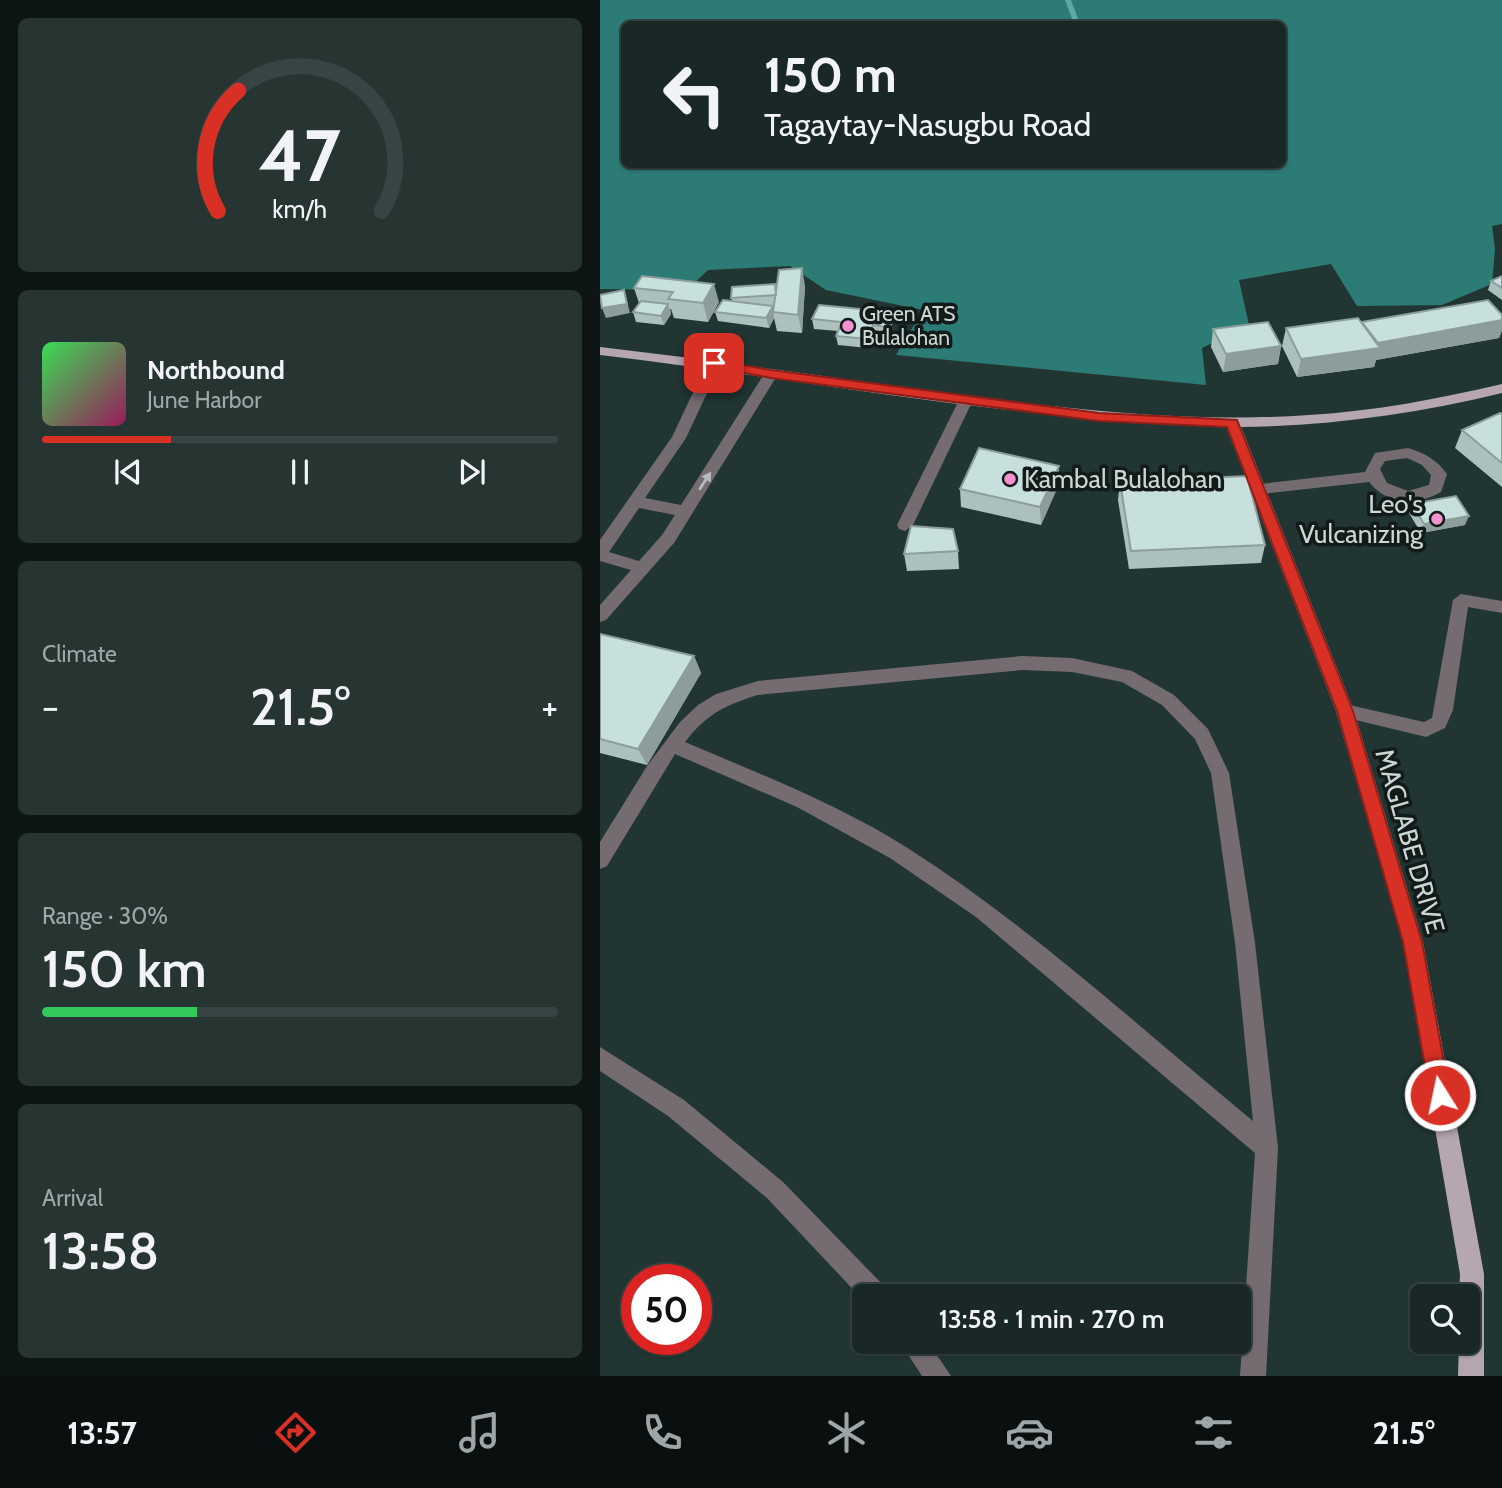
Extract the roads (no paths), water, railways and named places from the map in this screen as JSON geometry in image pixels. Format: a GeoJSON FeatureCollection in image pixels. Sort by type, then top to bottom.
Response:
{"type":"FeatureCollection","features":[{"type":"Feature","properties":{"kind":"main road"},"geometry":{"type":"LineString","coordinates":[[600,351],[714,363],[771,374],[1099,417],[1232,423],[1343,418],[1436,405],[1502,388]]}},
{"type":"Feature","properties":{"kind":"main road","name":"MAGLABE DRIVE"},"geometry":{"type":"LineString","coordinates":[[1232,423],[1345,711],[1413,942],[1473,1274],[1471,1376]]}},
{"type":"Feature","properties":{"kind":"street"},"geometry":{"type":"LineString","coordinates":[[644,568],[600,553],[679,438],[714,363]]}},
{"type":"Feature","properties":{"kind":"street"},"geometry":{"type":"LineString","coordinates":[[600,616],[668,539],[771,374]]}},
{"type":"Feature","properties":{"kind":"street"},"geometry":{"type":"LineString","coordinates":[[905,525],[966,400]]}},
{"type":"Feature","properties":{"kind":"street"},"geometry":{"type":"LineString","coordinates":[[1260,489],[1373,476]]}},
{"type":"Feature","properties":{"kind":"street"},"geometry":{"type":"LineString","coordinates":[[637,502],[685,511]]}},
{"type":"Feature","properties":{"kind":"street"},"geometry":{"type":"LineString","coordinates":[[1345,711],[1426,730],[1439,723],[1444,710],[1461,600],[1502,607]]}},
{"type":"Feature","properties":{"kind":"street"},"geometry":{"type":"LineString","coordinates":[[600,860],[673,745],[695,718],[721,700],[758,688],[1022,663],[1072,664],[1126,676],[1168,700],[1202,734],[1220,773],[1245,943],[1267,1148],[1253,1376]]}},
{"type":"Feature","properties":{"kind":"street"},"geometry":{"type":"LineString","coordinates":[[673,745],[804,801],[897,852],[983,910],[1267,1148]]}},
{"type":"Feature","properties":{"kind":"street"},"geometry":{"type":"LineString","coordinates":[[600,1058],[676,1108],[774,1190],[864,1284]]}},
{"type":"Feature","properties":{"kind":"street"},"geometry":{"type":"LineString","coordinates":[[921,1354],[938,1376]]}},
{"type":"Feature","properties":{"kind":"waterway"},"geometry":{"type":"LineString","coordinates":[[1068,0],[1076,21]]}},
{"type":"Feature","properties":{"kind":"place","name":"Green ATS Bulalohan"},"geometry":{"type":"Point","coordinates":[848,326]}},
{"type":"Feature","properties":{"kind":"place","name":"Kambal Bulalohan"},"geometry":{"type":"Point","coordinates":[1010,479]}},
{"type":"Feature","properties":{"kind":"place","name":"Leo's Vulcanizing"},"geometry":{"type":"Point","coordinates":[1437,519]}}]}
